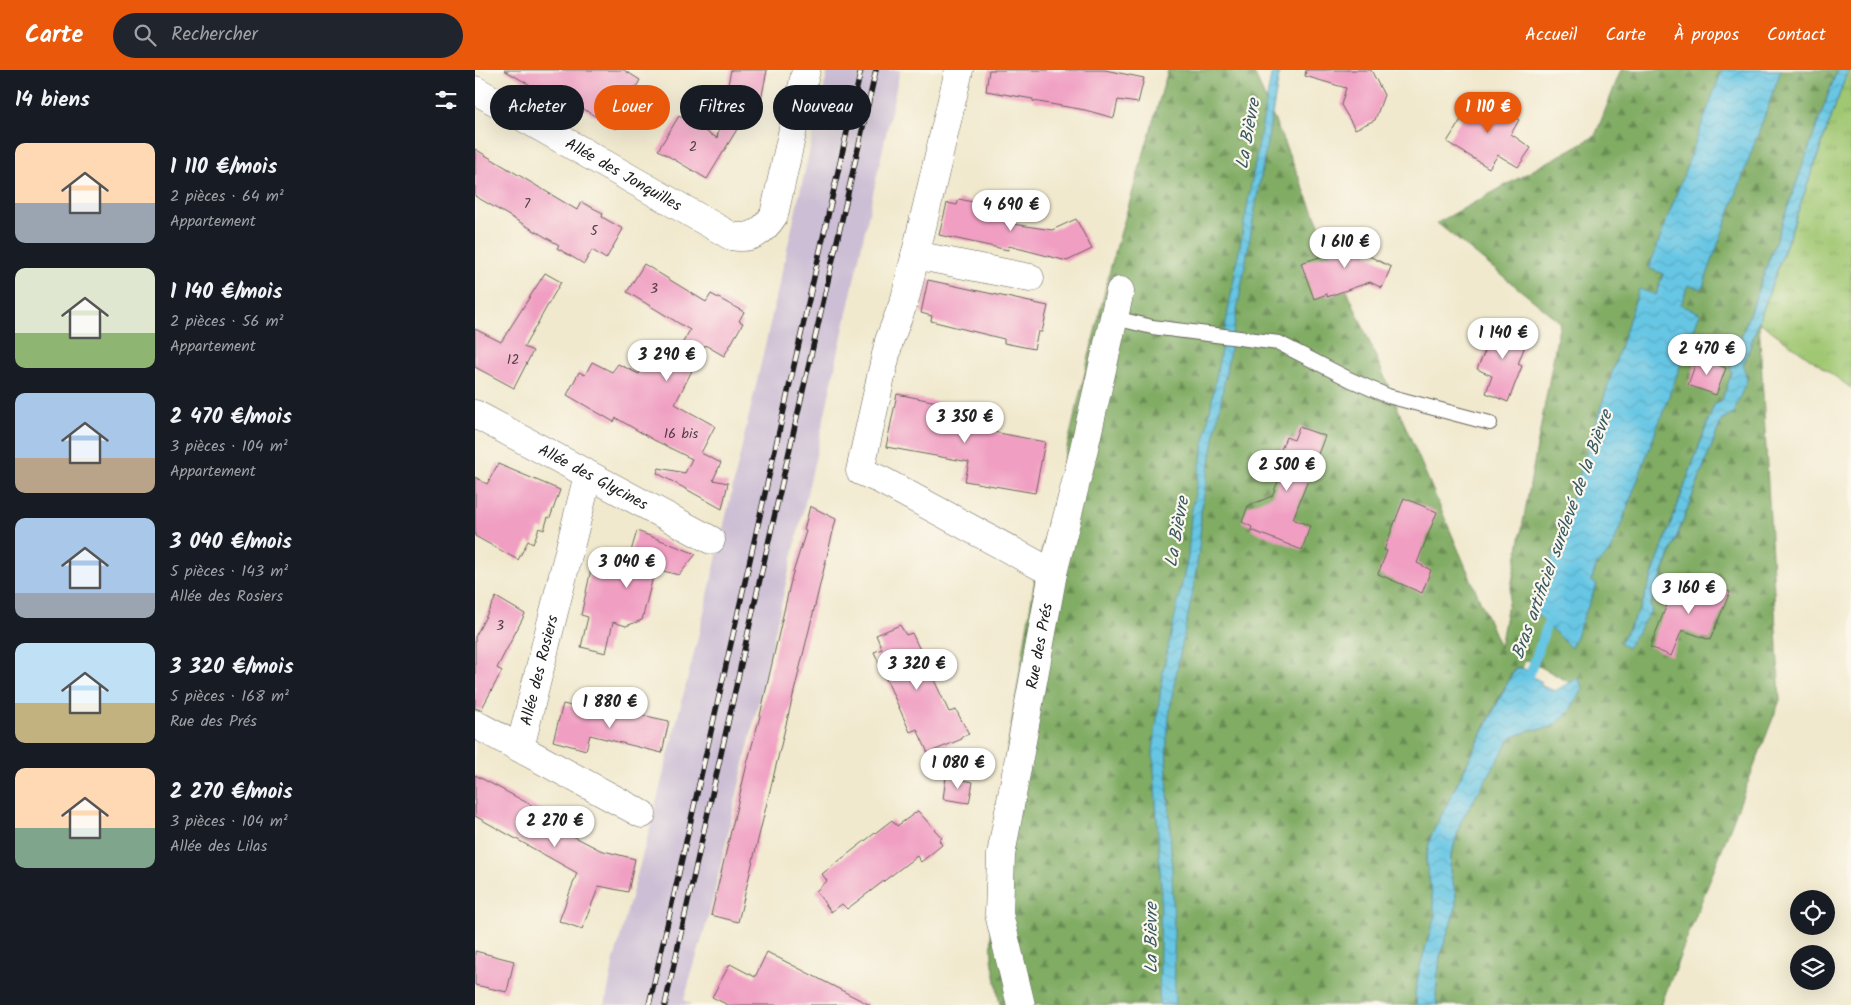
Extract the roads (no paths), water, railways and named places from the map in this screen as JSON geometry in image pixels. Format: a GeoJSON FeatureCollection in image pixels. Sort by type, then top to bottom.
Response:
{"type":"FeatureCollection","features":[{"type":"Feature","properties":{"kind":"street","name":"Allée des Jonquilles"},"geometry":{"type":"LineString","coordinates":[[475,90],[731,236],[749,237],[767,225],[774,215],[806,70]]}},
{"type":"Feature","properties":{"kind":"street"},"geometry":{"type":"LineString","coordinates":[[959,70],[905,300],[889,341],[860,471],[881,480],[1053,573]]}},
{"type":"Feature","properties":{"kind":"street"},"geometry":{"type":"LineString","coordinates":[[915,255],[1030,278]]}},
{"type":"Feature","properties":{"kind":"street","name":"Rue des Prés"},"geometry":{"type":"LineString","coordinates":[[1021,1005],[999,914],[1001,855],[1053,573],[1080,466],[1120,291]]}},
{"type":"Feature","properties":{"kind":"street","name":"Allée des Glycines"},"geometry":{"type":"LineString","coordinates":[[475,414],[711,540]]}},
{"type":"Feature","properties":{"kind":"street","name":"Allée des Rosiers"},"geometry":{"type":"LineString","coordinates":[[520,748],[588,475]]}},
{"type":"Feature","properties":{"kind":"street"},"geometry":{"type":"LineString","coordinates":[[475,724],[642,814]]}},
{"type":"Feature","properties":{"kind":"lane"},"geometry":{"type":"LineString","coordinates":[[1115,318],[1153,327],[1279,343],[1351,380],[1388,396],[1490,423]]}},
{"type":"Feature","properties":{"kind":"water"},"geometry":{"type":"Polygon","coordinates":[[[1272,70],[1280,70],[1201,512],[1200,541],[1192,598],[1170,711],[1166,761],[1173,894],[1175,1005],[1159,1005],[1161,888],[1153,751],[1163,671],[1188,556],[1191,515],[1272,70]]]}},
{"type":"Feature","properties":{"kind":"water"},"geometry":{"type":"Polygon","coordinates":[[[1722,70],[1781,70],[1702,289],[1688,285],[1681,305],[1700,313],[1611,551],[1597,564],[1591,581],[1597,584],[1571,648],[1535,612],[1639,289],[1656,295],[1663,274],[1649,268],[1722,70]]]}},
{"type":"Feature","properties":{"kind":"water"},"geometry":{"type":"Polygon","coordinates":[[[1837,70],[1848,70],[1743,366],[1747,379],[1733,414],[1722,419],[1650,606],[1652,609],[1627,648],[1620,643],[1640,609],[1714,405],[1722,400],[1732,372],[1730,368],[1837,70]]]}},
{"type":"Feature","properties":{"kind":"water"},"geometry":{"type":"Polygon","coordinates":[[[1515,668],[1522,668],[1534,674],[1533,677],[1542,682],[1540,685],[1555,691],[1578,678],[1583,689],[1566,716],[1549,728],[1530,730],[1511,738],[1461,821],[1451,856],[1450,871],[1456,895],[1456,907],[1440,956],[1436,994],[1437,1005],[1417,1005],[1415,994],[1420,966],[1435,916],[1426,859],[1431,836],[1515,668]]]}},
{"type":"Feature","properties":{"kind":"waterway","name":"Bras artificiel surélevé de la Bièvre"},"geometry":{"type":"LineString","coordinates":[[1527,682],[1551,614]]}},
{"type":"Feature","properties":{"kind":"railway"},"geometry":{"type":"LineString","coordinates":[[649,1005],[861,70]]}},
{"type":"Feature","properties":{"kind":"railway"},"geometry":{"type":"LineString","coordinates":[[665,1005],[876,70]]}},
{"type":"Feature","properties":{"kind":"water label","name":"La Bièvre"},"geometry":{"type":"Point","coordinates":[1249,134]}},
{"type":"Feature","properties":{"kind":"water label","name":"La Bièvre"},"geometry":{"type":"Point","coordinates":[1178,532]}},
{"type":"Feature","properties":{"kind":"water label","name":"La Bièvre"},"geometry":{"type":"Point","coordinates":[1152,938]}}]}
